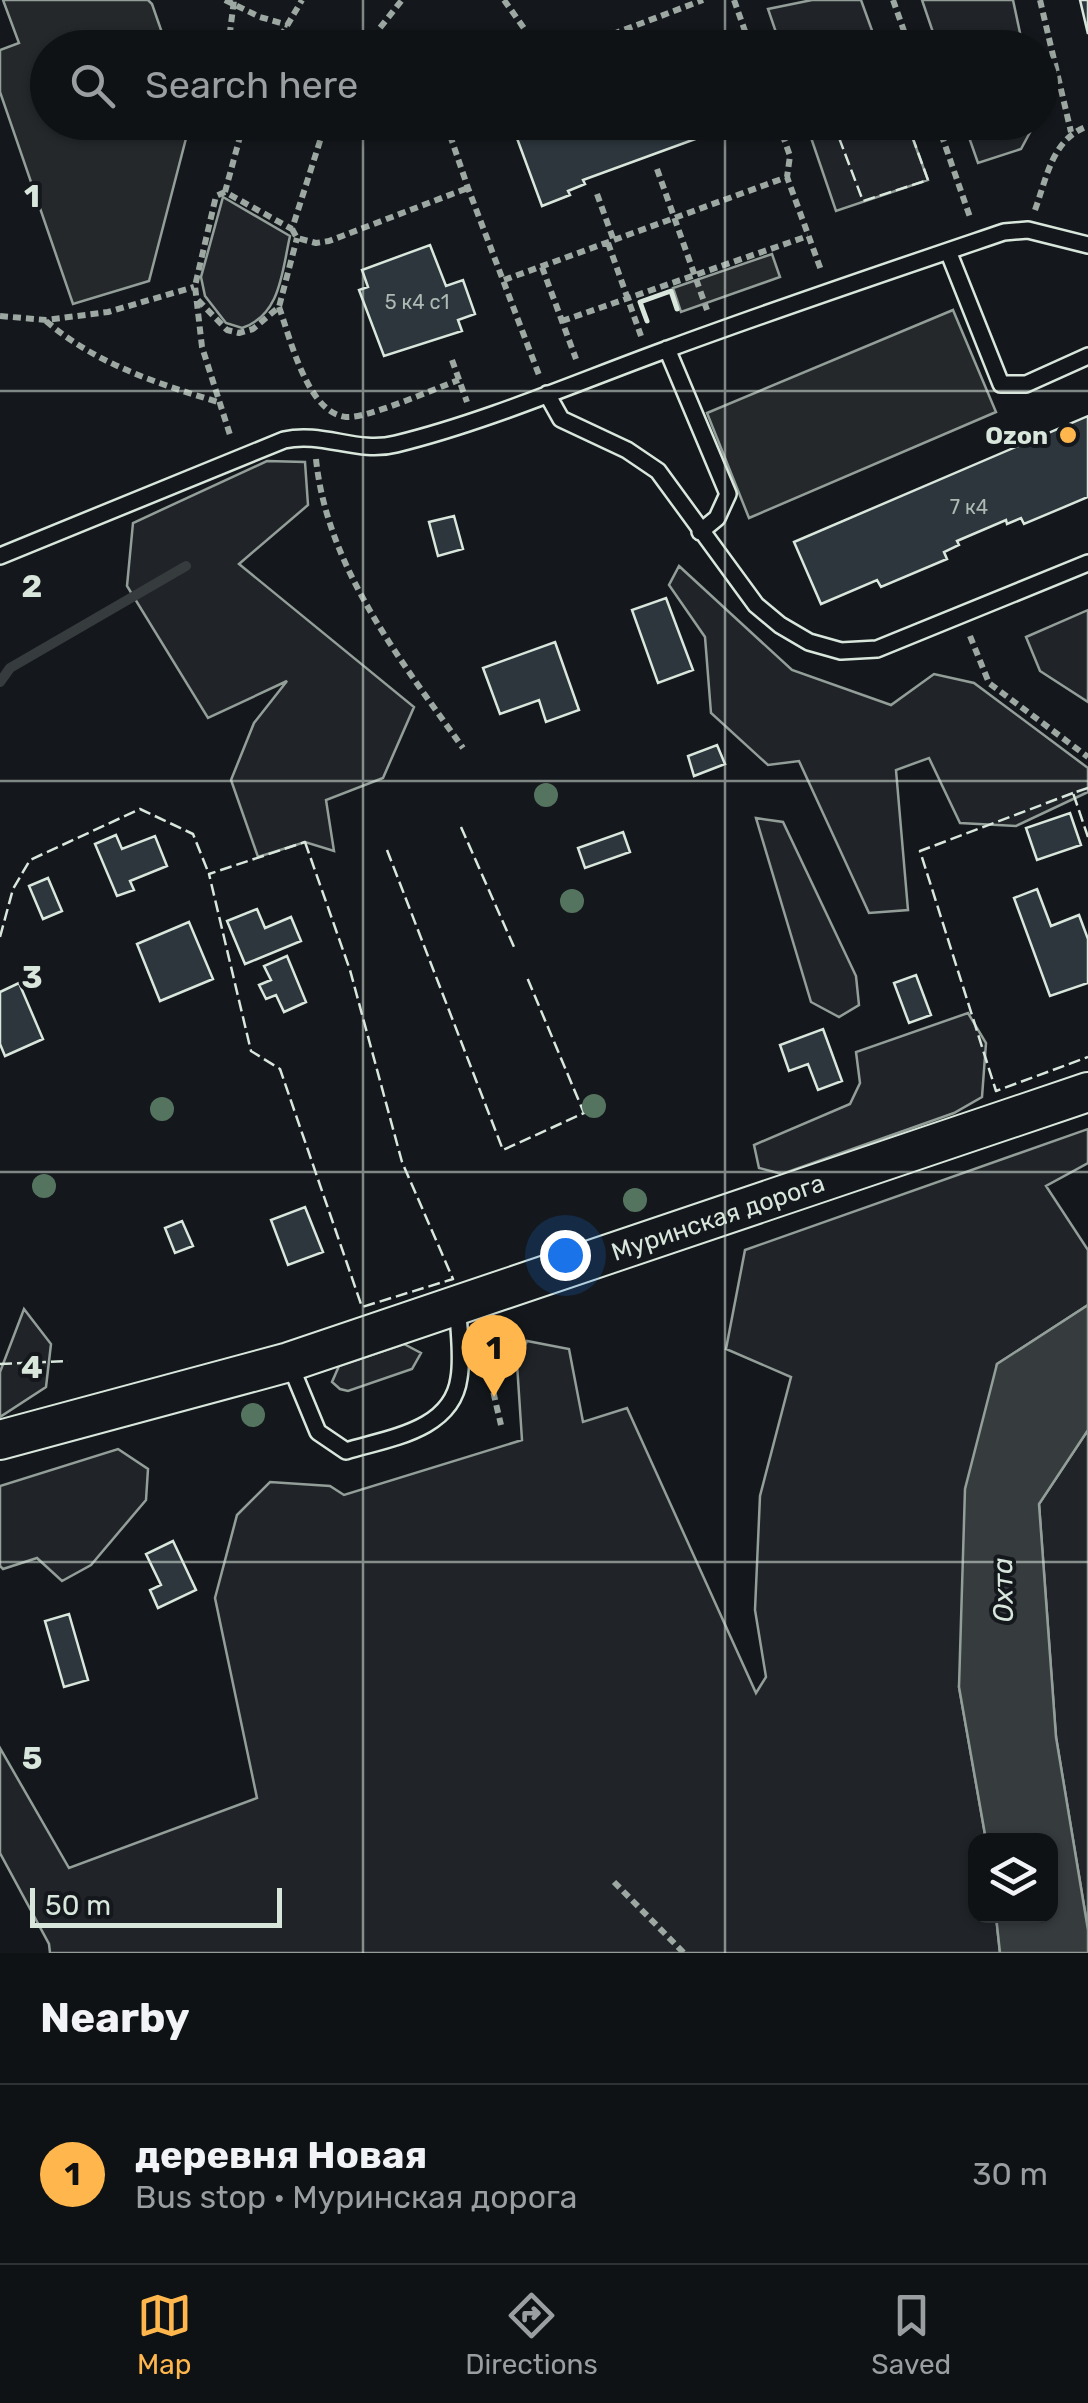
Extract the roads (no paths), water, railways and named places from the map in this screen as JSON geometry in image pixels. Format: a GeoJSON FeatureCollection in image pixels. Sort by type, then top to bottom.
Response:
{"type":"FeatureCollection","features":[{"type":"Feature","properties":{"kind":"street","name":"Муринская дорога"},"geometry":{"type":"LineString","coordinates":[[0,1440],[289,1362],[1088,1092]]}},
{"type":"Feature","properties":{"kind":"lane"},"geometry":{"type":"LineString","coordinates":[[0,556],[284,440],[304,435],[354,446],[394,444],[1004,232],[1028,230],[1088,245]]}},
{"type":"Feature","properties":{"kind":"lane"},"geometry":{"type":"LineString","coordinates":[[948,252],[1002,384],[1026,384],[1088,356]]}},
{"type":"Feature","properties":{"kind":"lane"},"geometry":{"type":"LineString","coordinates":[[667,349],[728,494],[718,518],[700,532]]}},
{"type":"Feature","properties":{"kind":"lane"},"geometry":{"type":"LineString","coordinates":[[547,394],[561,420],[627,450],[658,471],[756,605],[809,642],[841,652],[876,649],[1088,563]]}},
{"type":"Feature","properties":{"kind":"lane"},"geometry":{"type":"LineString","coordinates":[[289,1362],[318,1432],[346,1450],[418,1430],[439,1417],[460,1379],[458,1306]]}},
{"type":"Feature","properties":{"kind":"water","name":"Охта"},"geometry":{"type":"Polygon","coordinates":[[[1088,1305],[1088,1430],[1039,1504],[1056,1737],[1088,1930],[1088,1953],[1000,1953],[997,1923],[1058,1923],[1058,1833],[985,1833],[959,1687],[965,1489],[997,1364],[1088,1305]]]}},
{"type":"Feature","properties":{"kind":"waterway"},"geometry":{"type":"LineString","coordinates":[[0,682],[10,668],[186,566]]}},
{"type":"Feature","properties":{"kind":"place","name":"Ozon"},"geometry":{"type":"Point","coordinates":[1068,435]}},
{"type":"Feature","properties":{"kind":"place","name":"деревня Новая"},"geometry":{"type":"Point","coordinates":[494,1397]}}]}
